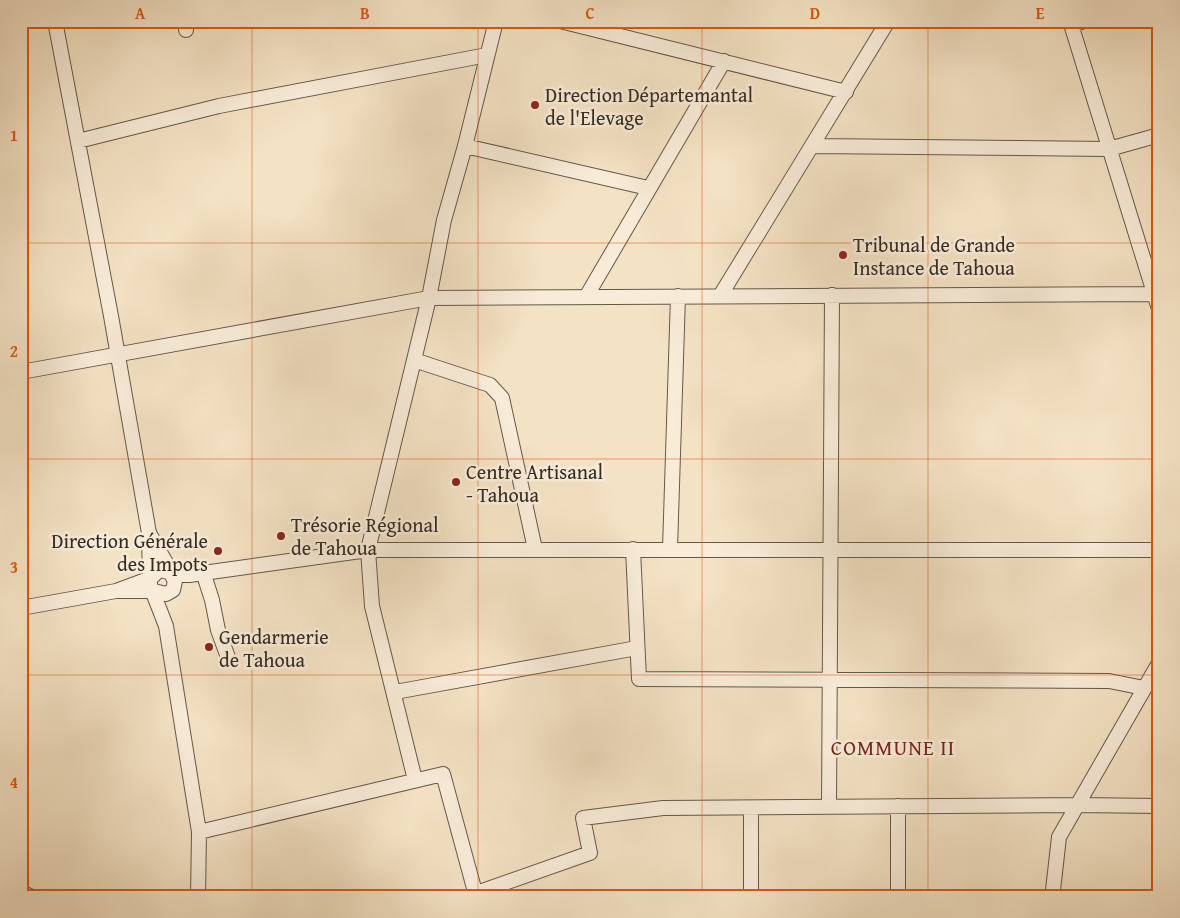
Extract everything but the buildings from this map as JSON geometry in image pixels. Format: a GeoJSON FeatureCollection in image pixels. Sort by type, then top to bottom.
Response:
{"type":"FeatureCollection","features":[{"type":"Feature","properties":{"kind":"street"},"geometry":{"type":"LineString","coordinates":[[55,21],[149,533],[152,584],[166,626],[199,832],[198,897]]}},
{"type":"Feature","properties":{"kind":"street"},"geometry":{"type":"LineString","coordinates":[[415,780],[395,692],[372,606],[368,550],[429,298],[444,220],[465,146],[496,21]]}},
{"type":"Feature","properties":{"kind":"street"},"geometry":{"type":"LineString","coordinates":[[560,21],[846,92]]}},
{"type":"Feature","properties":{"kind":"street"},"geometry":{"type":"LineString","coordinates":[[720,296],[888,21]]}},
{"type":"Feature","properties":{"kind":"street"},"geometry":{"type":"LineString","coordinates":[[1075,22],[1109,149],[1153,270],[1154,294],[1159,309]]}},
{"type":"Feature","properties":{"kind":"street"},"geometry":{"type":"LineString","coordinates":[[78,141],[219,106],[487,55]]}},
{"type":"Feature","properties":{"kind":"street"},"geometry":{"type":"LineString","coordinates":[[586,297],[724,61]]}},
{"type":"Feature","properties":{"kind":"street"},"geometry":{"type":"LineString","coordinates":[[813,146],[1109,149],[1159,135]]}},
{"type":"Feature","properties":{"kind":"street"},"geometry":{"type":"LineString","coordinates":[[465,146],[648,188]]}},
{"type":"Feature","properties":{"kind":"street"},"geometry":{"type":"LineString","coordinates":[[21,372],[429,298],[1154,294]]}},
{"type":"Feature","properties":{"kind":"street"},"geometry":{"type":"LineString","coordinates":[[670,549],[678,296]]}},
{"type":"Feature","properties":{"kind":"street"},"geometry":{"type":"LineString","coordinates":[[829,806],[832,296]]}},
{"type":"Feature","properties":{"kind":"street"},"geometry":{"type":"LineString","coordinates":[[414,360],[490,386],[502,398],[535,549]]}},
{"type":"Feature","properties":{"kind":"street"},"geometry":{"type":"LineString","coordinates":[[149,533],[173,575],[175,584],[166,626]]}},
{"type":"Feature","properties":{"kind":"street"},"geometry":{"type":"LineString","coordinates":[[633,549],[636,648],[639,679],[830,678],[1109,682],[1144,688]]}},
{"type":"Feature","properties":{"kind":"street"},"geometry":{"type":"LineString","coordinates":[[152,584],[159,570],[166,570],[173,575],[204,575],[368,550],[1159,550]]}},
{"type":"Feature","properties":{"kind":"street"},"geometry":{"type":"LineString","coordinates":[[21,608],[152,584],[166,594],[204,575]]}},
{"type":"Feature","properties":{"kind":"street"},"geometry":{"type":"LineString","coordinates":[[204,575],[212,600],[218,630],[229,660]]}},
{"type":"Feature","properties":{"kind":"street"},"geometry":{"type":"LineString","coordinates":[[395,692],[636,648]]}},
{"type":"Feature","properties":{"kind":"street"},"geometry":{"type":"LineString","coordinates":[[1052,895],[1059,837],[1159,663]]}},
{"type":"Feature","properties":{"kind":"street"},"geometry":{"type":"LineString","coordinates":[[199,832],[443,774],[470,894],[590,853],[583,818],[664,808],[1159,806]]}},
{"type":"Feature","properties":{"kind":"street"},"geometry":{"type":"LineString","coordinates":[[898,806],[898,897]]}},
{"type":"Feature","properties":{"kind":"street"},"geometry":{"type":"LineString","coordinates":[[751,809],[752,897]]}},
{"type":"Feature","properties":{"kind":"street"},"geometry":{"type":"LineString","coordinates":[[21,892],[32,897]]}},
{"type":"Feature","properties":{"kind":"place","name":"Direction Départemantal de l'Elevage"},"geometry":{"type":"Point","coordinates":[535,105]}},
{"type":"Feature","properties":{"kind":"place","name":"Tribunal de Grande Instance de Tahoua"},"geometry":{"type":"Point","coordinates":[843,255]}},
{"type":"Feature","properties":{"kind":"place","name":"Centre Artisanal - Tahoua"},"geometry":{"type":"Point","coordinates":[456,482]}},
{"type":"Feature","properties":{"kind":"place","name":"Trésorie Régional de Tahoua"},"geometry":{"type":"Point","coordinates":[281,536]}},
{"type":"Feature","properties":{"kind":"place","name":"Direction Générale des Impots"},"geometry":{"type":"Point","coordinates":[218,551]}},
{"type":"Feature","properties":{"kind":"place","name":"Gendarmerie de Tahoua"},"geometry":{"type":"Point","coordinates":[209,647]}},
{"type":"Feature","properties":{"kind":"district","name":"COMMUNE II"},"geometry":{"type":"Point","coordinates":[893,747]}}]}
